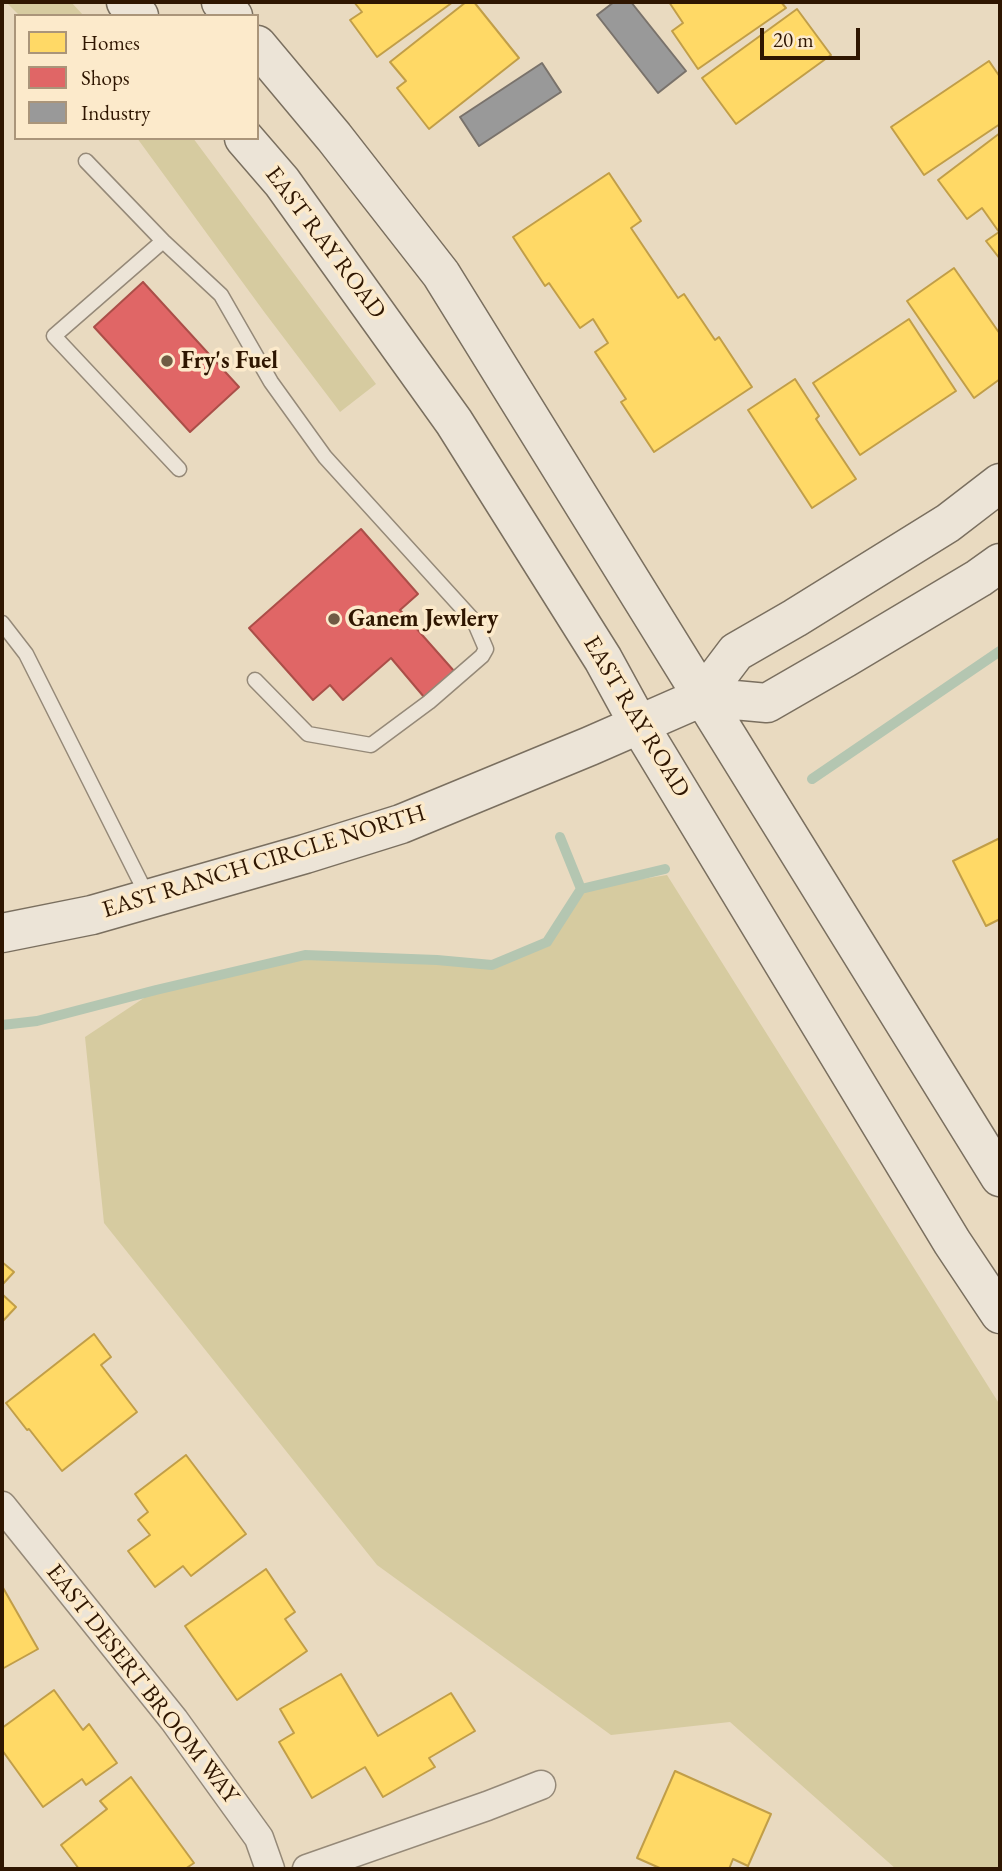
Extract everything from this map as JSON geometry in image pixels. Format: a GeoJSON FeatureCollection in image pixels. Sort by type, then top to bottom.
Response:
{"type":"FeatureCollection","features":[{"type":"Feature","properties":{"kind":"main road"},"geometry":{"type":"LineString","coordinates":[[259,47],[334,137],[441,274],[635,585],[689,702],[752,774],[1000,1177]]}},
{"type":"Feature","properties":{"kind":"main road","name":"EAST RAY ROAD"},"geometry":{"type":"LineString","coordinates":[[246,140],[282,182],[454,422],[603,659],[638,723],[953,1242],[1000,1314]]}},
{"type":"Feature","properties":{"kind":"main road"},"geometry":{"type":"LineString","coordinates":[[689,702],[736,652],[948,523],[1000,483]]}},
{"type":"Feature","properties":{"kind":"main road"},"geometry":{"type":"LineString","coordinates":[[689,702],[767,703],[901,625],[1000,563]]}},
{"type":"Feature","properties":{"kind":"main road","name":"EAST RANCH CIRCLE NORTH"},"geometry":{"type":"LineString","coordinates":[[2,933],[92,915],[401,824],[689,702]]}},
{"type":"Feature","properties":{"kind":"street","name":"EAST DESERT BROOM WAY"},"geometry":{"type":"LineString","coordinates":[[2,1506],[174,1720],[259,1838],[270,1869]]}},
{"type":"Feature","properties":{"kind":"street"},"geometry":{"type":"LineString","coordinates":[[307,1869],[541,1785]]}},
{"type":"Feature","properties":{"kind":"lane"},"geometry":{"type":"LineString","coordinates":[[86,161],[163,242],[221,295],[271,382],[325,457],[474,621],[486,649],[482,656],[429,702],[371,745],[308,734],[255,680]]}},
{"type":"Feature","properties":{"kind":"lane"},"geometry":{"type":"LineString","coordinates":[[163,242],[54,336],[179,469]]}},
{"type":"Feature","properties":{"kind":"lane"},"geometry":{"type":"LineString","coordinates":[[2,623],[26,654],[149,898]]}},
{"type":"Feature","properties":{"kind":"shaded area"},"geometry":{"type":"Polygon","coordinates":[[[6,2],[71,2],[82,14],[18,14],[6,2]]]}},
{"type":"Feature","properties":{"kind":"shaded area"},"geometry":{"type":"Polygon","coordinates":[[[138,140],[194,140],[376,384],[340,412],[138,140]]]}},
{"type":"Feature","properties":{"kind":"shaded area"},"geometry":{"type":"Polygon","coordinates":[[[667,875],[1000,1405],[1000,1869],[896,1869],[730,1722],[611,1735],[377,1565],[104,1223],[85,1037],[156,990],[305,955],[492,965],[547,942],[581,889],[667,875]]]}},
{"type":"Feature","properties":{"kind":"building: Homes"},"geometry":{"type":"Polygon","coordinates":[[[354,2],[453,2],[377,57],[350,20],[362,12],[354,2]]]}},
{"type":"Feature","properties":{"kind":"building: Homes"},"geometry":{"type":"Polygon","coordinates":[[[466,2],[474,2],[519,58],[429,129],[397,88],[406,81],[390,62],[466,2]]]}},
{"type":"Feature","properties":{"kind":"building: Homes"},"geometry":{"type":"Polygon","coordinates":[[[669,2],[781,2],[786,8],[698,69],[672,31],[683,23],[669,2]]]}},
{"type":"Feature","properties":{"kind":"building: Homes"},"geometry":{"type":"Polygon","coordinates":[[[797,9],[831,55],[736,124],[702,78],[797,9]]]}},
{"type":"Feature","properties":{"kind":"building: Homes"},"geometry":{"type":"Polygon","coordinates":[[[989,61],[1000,77],[1000,124],[924,175],[891,127],[989,61]]]}},
{"type":"Feature","properties":{"kind":"building: Homes"},"geometry":{"type":"Polygon","coordinates":[[[1000,133],[1000,259],[986,241],[999,232],[982,208],[967,219],[938,180],[1000,133]]]}},
{"type":"Feature","properties":{"kind":"building: Homes"},"geometry":{"type":"Polygon","coordinates":[[[609,173],[641,221],[631,228],[678,298],[684,294],[715,340],[719,337],[752,387],[654,452],[621,402],[626,399],[595,352],[608,343],[593,319],[580,328],[549,283],[545,286],[513,237],[609,173]]]}},
{"type":"Feature","properties":{"kind":"building: Homes"},"geometry":{"type":"Polygon","coordinates":[[[954,268],[1000,334],[1000,379],[974,398],[907,301],[954,268]]]}},
{"type":"Feature","properties":{"kind":"building: Homes"},"geometry":{"type":"Polygon","coordinates":[[[909,319],[956,391],[860,455],[813,383],[909,319]]]}},
{"type":"Feature","properties":{"kind":"building: Homes"},"geometry":{"type":"Polygon","coordinates":[[[795,379],[819,416],[816,419],[856,479],[812,508],[748,410],[795,379]]]}},
{"type":"Feature","properties":{"kind":"building: Homes"},"geometry":{"type":"Polygon","coordinates":[[[1000,838],[1000,919],[986,926],[953,861],[1000,838]]]}},
{"type":"Feature","properties":{"kind":"building: Homes"},"geometry":{"type":"Polygon","coordinates":[[[2,1262],[14,1272],[2,1285],[2,1262]]]}},
{"type":"Feature","properties":{"kind":"building: Homes"},"geometry":{"type":"Polygon","coordinates":[[[2,1294],[16,1307],[2,1322],[2,1294]]]}},
{"type":"Feature","properties":{"kind":"building: Homes"},"geometry":{"type":"Polygon","coordinates":[[[94,1334],[111,1357],[101,1365],[137,1412],[62,1471],[6,1403],[94,1334]]]}},
{"type":"Feature","properties":{"kind":"building: Homes"},"geometry":{"type":"Polygon","coordinates":[[[186,1455],[246,1534],[191,1576],[183,1566],[155,1587],[128,1551],[150,1535],[138,1520],[148,1512],[135,1494],[186,1455]]]}},
{"type":"Feature","properties":{"kind":"building: Homes"},"geometry":{"type":"Polygon","coordinates":[[[266,1569],[295,1612],[285,1619],[307,1651],[237,1700],[185,1626],[266,1569]]]}},
{"type":"Feature","properties":{"kind":"building: Homes"},"geometry":{"type":"Polygon","coordinates":[[[2,1586],[38,1649],[2,1669],[2,1586]]]}},
{"type":"Feature","properties":{"kind":"building: Homes"},"geometry":{"type":"Polygon","coordinates":[[[341,1674],[378,1736],[451,1693],[475,1731],[429,1758],[435,1767],[383,1797],[365,1767],[312,1798],[279,1742],[294,1733],[280,1709],[341,1674]]]}},
{"type":"Feature","properties":{"kind":"building: Homes"},"geometry":{"type":"Polygon","coordinates":[[[54,1690],[83,1730],[89,1724],[117,1763],[86,1785],[82,1779],[43,1807],[2,1750],[2,1728],[54,1690]]]}},
{"type":"Feature","properties":{"kind":"building: Homes"},"geometry":{"type":"Polygon","coordinates":[[[675,1771],[771,1814],[748,1866],[733,1859],[729,1869],[662,1869],[637,1858],[675,1771]]]}},
{"type":"Feature","properties":{"kind":"building: Homes"},"geometry":{"type":"Polygon","coordinates":[[[131,1777],[194,1863],[185,1869],[79,1869],[61,1845],[107,1809],[100,1801],[131,1777]]]}},
{"type":"Feature","properties":{"kind":"building: Shops"},"geometry":{"type":"Polygon","coordinates":[[[143,282],[239,387],[190,432],[94,327],[143,282]]]}},
{"type":"Feature","properties":{"kind":"building: Shops","name":"Ganem Jewlery"},"geometry":{"type":"Polygon","coordinates":[[[361,529],[418,594],[400,610],[454,671],[424,697],[391,658],[343,700],[330,685],[313,700],[249,628],[361,529]]]}},
{"type":"Feature","properties":{"kind":"building: Industry"},"geometry":{"type":"Polygon","coordinates":[[[614,2],[631,2],[686,71],[658,93],[597,15],[614,2]]]}},
{"type":"Feature","properties":{"kind":"building: Industry"},"geometry":{"type":"Polygon","coordinates":[[[542,63],[561,92],[479,146],[460,117],[542,63]]]}},
{"type":"Feature","properties":{"kind":"waterway"},"geometry":{"type":"LineString","coordinates":[[812,779],[1000,651]]}},
{"type":"Feature","properties":{"kind":"waterway"},"geometry":{"type":"LineString","coordinates":[[560,837],[581,889]]}},
{"type":"Feature","properties":{"kind":"waterway"},"geometry":{"type":"LineString","coordinates":[[2,1025],[37,1021],[305,955],[492,965],[547,942],[581,889],[665,869]]}},
{"type":"Feature","properties":{"kind":"place","name":"Fry's Fuel"},"geometry":{"type":"Point","coordinates":[167,361]}},
{"type":"Feature","properties":{"kind":"place","name":"Ganem Jewlery"},"geometry":{"type":"Point","coordinates":[334,619]}}]}
